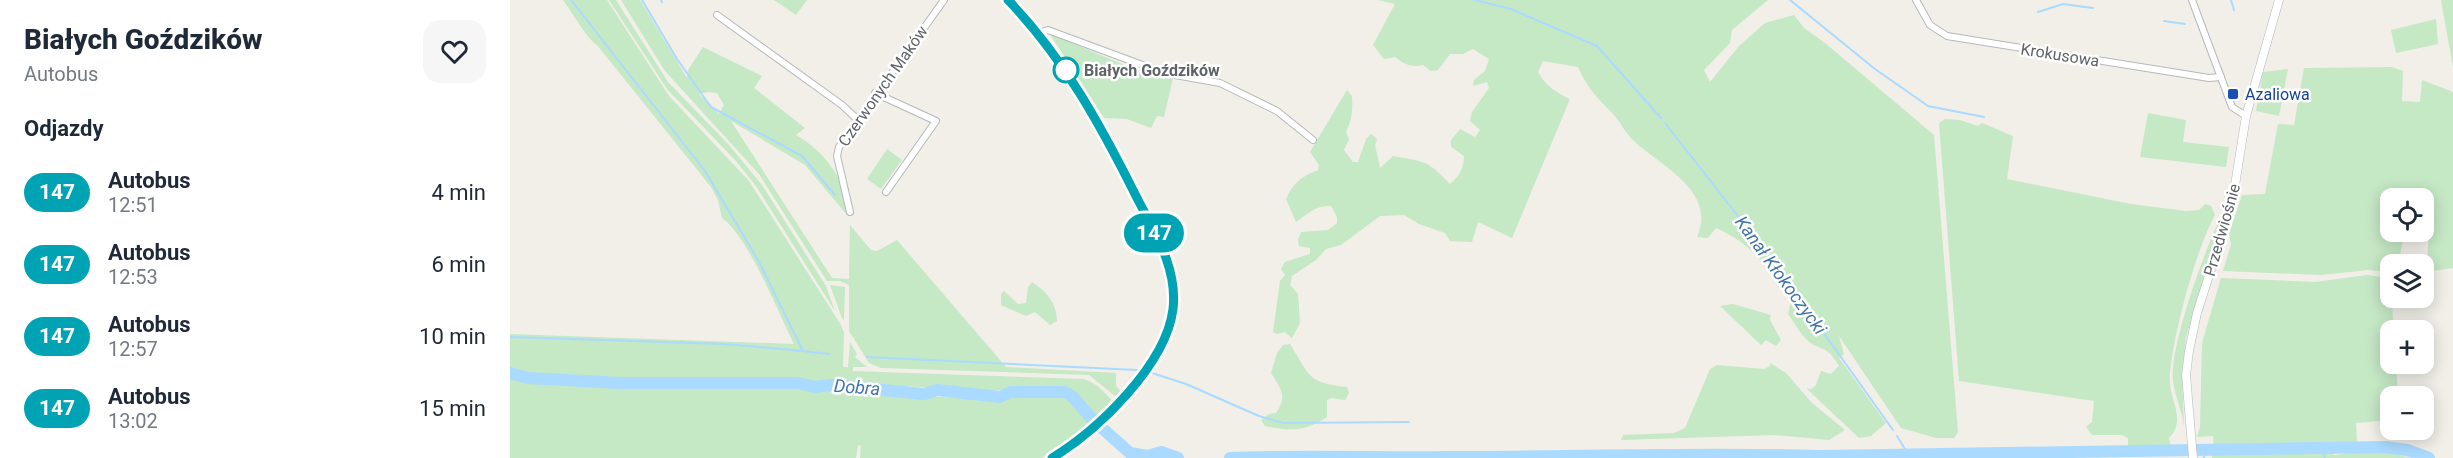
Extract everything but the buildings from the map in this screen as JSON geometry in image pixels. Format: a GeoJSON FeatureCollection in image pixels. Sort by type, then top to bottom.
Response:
{"type":"FeatureCollection","features":[{"type":"Feature","properties":{"kind":"street","name":"Czerwonych Maków"},"geometry":{"type":"LineString","coordinates":[[850,212],[837,151],[875,93],[944,0]]}},
{"type":"Feature","properties":{"kind":"street"},"geometry":{"type":"LineString","coordinates":[[1008,0],[1038,33],[1068,73],[1099,122],[1162,247],[1173,282],[1173,311],[1169,328],[1136,382],[1108,416],[1092,431],[1052,458]]}},
{"type":"Feature","properties":{"kind":"street","name":"Krokusowa"},"geometry":{"type":"LineString","coordinates":[[1916,0],[1930,25],[1947,36],[2209,78],[2221,76]]}},
{"type":"Feature","properties":{"kind":"street"},"geometry":{"type":"LineString","coordinates":[[2192,0],[2232,107],[2246,116],[2279,0]]}},
{"type":"Feature","properties":{"kind":"street"},"geometry":{"type":"LineString","coordinates":[[717,15],[842,105],[857,119]]}},
{"type":"Feature","properties":{"kind":"street"},"geometry":{"type":"LineString","coordinates":[[1038,33],[1048,30],[1164,73],[1183,74],[1220,83],[1277,111],[1313,140]]}},
{"type":"Feature","properties":{"kind":"street"},"geometry":{"type":"LineString","coordinates":[[875,93],[936,121],[886,192]]}},
{"type":"Feature","properties":{"kind":"street","name":"Przedwiośnie"},"geometry":{"type":"LineString","coordinates":[[2193,458],[2186,375],[2189,351],[2197,313],[2234,195],[2246,116]]}},
{"type":"Feature","properties":{"kind":"green space"},"geometry":{"type":"Polygon","coordinates":[[[563,0],[607,0],[669,96],[749,181],[841,325],[844,333],[843,367],[848,367],[850,342],[857,354],[855,357],[867,367],[853,367],[853,371],[1084,379],[1103,391],[1112,401],[1112,407],[1042,458],[860,458],[861,446],[858,445],[856,458],[510,458],[510,374],[537,380],[584,379],[629,384],[667,382],[792,384],[805,388],[845,392],[998,400],[1011,396],[1046,397],[1047,390],[811,384],[794,381],[622,381],[510,372],[510,334],[794,344],[752,258],[732,227],[722,218],[718,200],[711,187],[589,37],[563,0]]]}},
{"type":"Feature","properties":{"kind":"green space"},"geometry":{"type":"Polygon","coordinates":[[[609,0],[616,0],[668,82],[729,145],[762,185],[826,286],[835,311],[756,186],[736,161],[667,89],[609,0]]]}},
{"type":"Feature","properties":{"kind":"green space"},"geometry":{"type":"Polygon","coordinates":[[[621,0],[640,0],[687,78],[688,70],[703,47],[762,76],[754,88],[805,128],[796,135],[816,149],[832,168],[843,190],[847,215],[805,165],[731,121],[832,278],[849,279],[850,225],[871,250],[877,251],[897,240],[1006,367],[1116,373],[1116,386],[1123,394],[1121,397],[1115,396],[1089,375],[881,368],[869,363],[849,331],[849,285],[840,281],[827,281],[759,174],[665,71],[621,0]],[[717,93],[699,94],[719,114],[724,105],[717,93]]]}},
{"type":"Feature","properties":{"kind":"green space"},"geometry":{"type":"Polygon","coordinates":[[[774,0],[807,0],[796,15],[774,0]]]}},
{"type":"Feature","properties":{"kind":"green space"},"geometry":{"type":"Polygon","coordinates":[[[1378,0],[1768,0],[1732,30],[1730,43],[1704,70],[1710,82],[1739,46],[1765,23],[1794,15],[1804,28],[1934,135],[1958,432],[1954,438],[1936,438],[1901,428],[1839,336],[1844,354],[1839,358],[1886,423],[1871,436],[1859,438],[1806,388],[1811,389],[1816,385],[1821,371],[1831,374],[1839,366],[1828,352],[1810,343],[1800,331],[1788,314],[1791,301],[1768,268],[1740,241],[1716,228],[1708,238],[1697,237],[1701,221],[1700,206],[1684,182],[1631,138],[1590,88],[1578,67],[1543,61],[1538,72],[1541,77],[1551,88],[1570,99],[1512,238],[1478,222],[1472,242],[1450,241],[1445,233],[1419,224],[1404,215],[1380,216],[1341,245],[1326,249],[1316,260],[1292,276],[1290,285],[1298,294],[1300,323],[1292,338],[1285,332],[1277,334],[1273,332],[1280,281],[1285,275],[1281,269],[1285,262],[1310,254],[1310,248],[1299,246],[1298,240],[1301,232],[1328,230],[1337,223],[1337,217],[1331,206],[1316,209],[1296,222],[1286,199],[1299,181],[1318,170],[1319,165],[1310,152],[1347,90],[1352,96],[1352,110],[1346,132],[1349,139],[1344,150],[1353,162],[1358,162],[1366,139],[1371,134],[1377,139],[1375,145],[1380,168],[1393,156],[1413,160],[1431,166],[1450,184],[1460,172],[1464,156],[1451,147],[1451,140],[1460,129],[1475,137],[1480,130],[1470,121],[1472,112],[1489,88],[1487,82],[1473,86],[1474,80],[1485,71],[1489,59],[1473,49],[1463,54],[1450,54],[1438,70],[1431,71],[1423,65],[1408,65],[1395,57],[1384,59],[1373,45],[1395,4],[1378,0]]]}},
{"type":"Feature","properties":{"kind":"green space"},"geometry":{"type":"Polygon","coordinates":[[[2441,0],[2453,0],[2453,67],[2441,0]]]}},
{"type":"Feature","properties":{"kind":"green space"},"geometry":{"type":"Polygon","coordinates":[[[2436,19],[2438,44],[2396,53],[2391,30],[2436,19]]]}},
{"type":"Feature","properties":{"kind":"green space"},"geometry":{"type":"Polygon","coordinates":[[[1050,34],[1132,68],[1173,78],[1164,117],[1157,116],[1151,128],[1127,119],[1104,118],[1050,34]]]}},
{"type":"Feature","properties":{"kind":"green space"},"geometry":{"type":"Polygon","coordinates":[[[2392,67],[2403,71],[2402,101],[2420,102],[2422,80],[2453,92],[2453,268],[2434,271],[2434,254],[2428,254],[2428,242],[2434,242],[2434,188],[2380,188],[2380,242],[2402,242],[2401,254],[2380,254],[2380,271],[2368,270],[2321,275],[2223,271],[2231,245],[2229,234],[2242,195],[2265,194],[2278,124],[2294,125],[2304,68],[2392,67]]]}},
{"type":"Feature","properties":{"kind":"green space"},"geometry":{"type":"Polygon","coordinates":[[[2288,69],[2279,116],[2256,111],[2263,72],[2288,69]]]}},
{"type":"Feature","properties":{"kind":"green space"},"geometry":{"type":"Polygon","coordinates":[[[2148,113],[2186,120],[2183,142],[2229,147],[2226,167],[2140,157],[2148,113]]]}},
{"type":"Feature","properties":{"kind":"green space"},"geometry":{"type":"Polygon","coordinates":[[[1945,119],[1960,120],[1978,126],[1982,123],[2013,136],[2007,179],[2131,204],[2186,211],[2199,210],[2205,204],[2211,206],[2215,215],[2193,270],[2172,357],[2170,383],[2177,423],[2169,438],[2171,447],[2128,447],[2128,438],[2122,435],[2092,435],[2086,427],[2092,422],[2094,401],[1959,381],[1939,123],[1945,119]]]}},
{"type":"Feature","properties":{"kind":"green space"},"geometry":{"type":"Polygon","coordinates":[[[887,149],[902,160],[881,189],[867,179],[887,149]]]}},
{"type":"Feature","properties":{"kind":"green space"},"geometry":{"type":"Polygon","coordinates":[[[2220,218],[2221,225],[2186,337],[2182,374],[2184,426],[2175,392],[2173,366],[2182,323],[2197,275],[2220,218]]]}},
{"type":"Feature","properties":{"kind":"green space"},"geometry":{"type":"Polygon","coordinates":[[[2367,275],[2380,277],[2380,308],[2392,308],[2393,320],[2380,320],[2380,374],[2397,374],[2397,386],[2380,386],[2380,421],[2356,423],[2357,443],[2336,444],[2333,455],[2383,450],[2410,458],[2212,458],[2212,454],[2260,452],[2259,446],[2214,447],[2213,436],[2197,437],[2200,427],[2202,343],[2221,278],[2315,282],[2367,275]]]}},
{"type":"Feature","properties":{"kind":"green space"},"geometry":{"type":"Polygon","coordinates":[[[1032,282],[1042,289],[1053,303],[1057,321],[1050,325],[1035,312],[1026,316],[1001,305],[1001,294],[1004,291],[1018,304],[1026,303],[1028,287],[1032,282]]]}},
{"type":"Feature","properties":{"kind":"green space"},"geometry":{"type":"Polygon","coordinates":[[[830,285],[845,287],[844,320],[842,318],[830,285]]]}},
{"type":"Feature","properties":{"kind":"green space"},"geometry":{"type":"Polygon","coordinates":[[[1733,304],[1771,315],[1770,320],[1781,340],[1776,346],[1766,340],[1761,345],[1720,306],[1733,304]]]}},
{"type":"Feature","properties":{"kind":"green space"},"geometry":{"type":"Polygon","coordinates":[[[1290,344],[1311,376],[1324,383],[1347,387],[1349,393],[1345,400],[1331,398],[1327,400],[1327,417],[1304,428],[1282,429],[1265,426],[1261,420],[1269,414],[1276,413],[1282,402],[1282,393],[1271,373],[1277,353],[1283,345],[1290,344]]]}},
{"type":"Feature","properties":{"kind":"green space"},"geometry":{"type":"Polygon","coordinates":[[[1770,363],[1786,373],[1812,403],[1845,430],[1829,440],[1774,435],[1621,440],[1623,435],[1674,433],[1685,428],[1710,369],[1717,365],[1764,369],[1770,366],[1770,363]]]}},
{"type":"Feature","properties":{"kind":"waterway"},"geometry":{"type":"LineString","coordinates":[[510,337],[724,344],[803,351],[758,260],[705,171],[571,0]]}},
{"type":"Feature","properties":{"kind":"waterway"},"geometry":{"type":"LineString","coordinates":[[642,0],[677,59],[711,107],[802,156],[835,195]]}},
{"type":"Feature","properties":{"kind":"waterway","name":"Kanał Kłokoczycki"},"geometry":{"type":"LineString","coordinates":[[1475,0],[1511,9],[1597,46],[1661,118]]}},
{"type":"Feature","properties":{"kind":"waterway"},"geometry":{"type":"LineString","coordinates":[[1790,0],[1875,69],[1928,106],[1984,117]]}},
{"type":"Feature","properties":{"kind":"waterway"},"geometry":{"type":"LineString","coordinates":[[2231,0],[2234,10]]}},
{"type":"Feature","properties":{"kind":"waterway"},"geometry":{"type":"LineString","coordinates":[[2038,12],[2063,4],[2093,8]]}},
{"type":"Feature","properties":{"kind":"waterway"},"geometry":{"type":"LineString","coordinates":[[2164,21],[2185,24]]}},
{"type":"Feature","properties":{"kind":"waterway","name":"Kanał Kłokoczycki"},"geometry":{"type":"LineString","coordinates":[[1665,123],[1763,248],[1893,430]]}},
{"type":"Feature","properties":{"kind":"waterway"},"geometry":{"type":"LineString","coordinates":[[803,351],[829,354]]}},
{"type":"Feature","properties":{"kind":"waterway"},"geometry":{"type":"LineString","coordinates":[[867,357],[1137,370]]}},
{"type":"Feature","properties":{"kind":"waterway"},"geometry":{"type":"LineString","coordinates":[[1149,372],[1186,384],[1259,416],[1283,423],[1409,422]]}},
{"type":"Feature","properties":{"kind":"waterway","name":"Dobra"},"geometry":{"type":"LineString","coordinates":[[510,373],[528,378],[620,383],[798,383],[815,387],[831,385],[924,394],[937,390],[1000,397],[1010,392],[1064,392],[1072,396],[1093,420],[1130,453],[1148,456],[1161,452],[1178,458]]}},
{"type":"Feature","properties":{"kind":"waterway","name":"Kanał Kłokoczycki"},"geometry":{"type":"LineString","coordinates":[[1897,436],[1908,454]]}},
{"type":"Feature","properties":{"kind":"waterway","name":"Dobra"},"geometry":{"type":"LineString","coordinates":[[1230,458],[1820,456],[2386,447],[2407,450],[2429,458]]}},
{"type":"Feature","properties":{"kind":"waterway"},"geometry":{"type":"LineString","coordinates":[[2321,449],[2325,458]]}},
{"type":"Feature","properties":{"kind":"waterway"},"geometry":{"type":"LineString","coordinates":[[2203,451],[2204,458]]}},
{"type":"Feature","properties":{"kind":"bus line","name":"147"},"geometry":{"type":"LineString","coordinates":[[1008,0],[1035,29],[1068,73],[1099,122],[1162,247],[1173,282],[1173,311],[1169,328],[1136,382],[1119,404],[1092,431],[1052,458]]}},
{"type":"Feature","properties":{"kind":"place","name":"Białych Goździków"},"geometry":{"type":"Point","coordinates":[1066,70]}},
{"type":"Feature","properties":{"kind":"place","name":"Azaliowa"},"geometry":{"type":"Point","coordinates":[2233,94]}}]}
